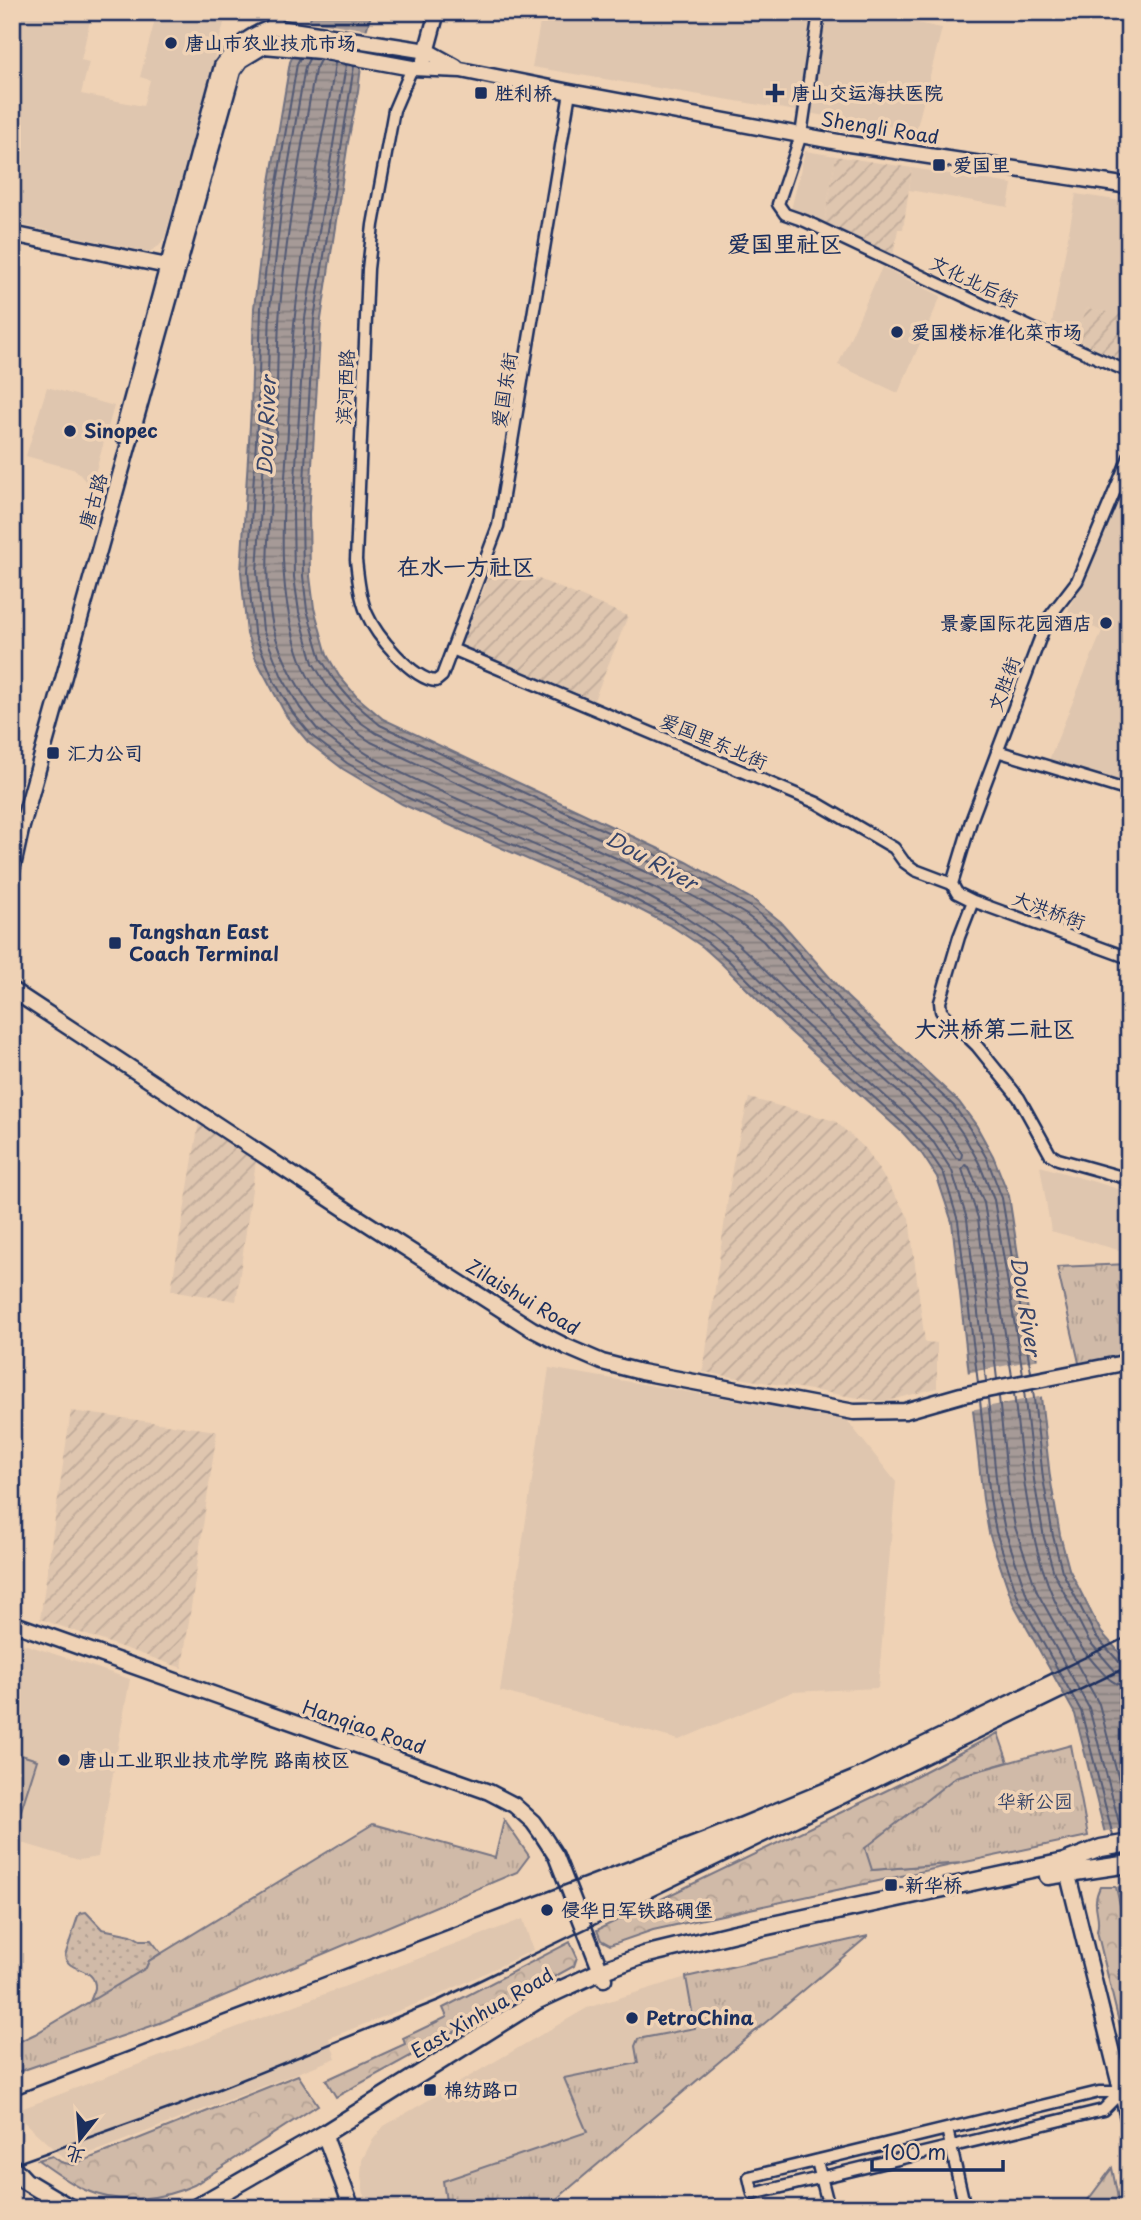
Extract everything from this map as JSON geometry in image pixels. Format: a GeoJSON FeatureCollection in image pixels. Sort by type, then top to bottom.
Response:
{"type":"FeatureCollection","features":[{"type":"Feature","properties":{"kind":"main road"},"geometry":{"type":"LineString","coordinates":[[417,68],[427,51],[437,12]]}},
{"type":"Feature","properties":{"kind":"main road","name":"Shengli Road"},"geometry":{"type":"LineString","coordinates":[[274,20],[332,35],[427,51],[461,70]]}},
{"type":"Feature","properties":{"kind":"main road","name":"唐古路"},"geometry":{"type":"LineString","coordinates":[[12,871],[173,267],[222,66],[234,49],[274,20]]}},
{"type":"Feature","properties":{"kind":"main road","name":"唐古路"},"geometry":{"type":"LineString","coordinates":[[12,831],[173,267],[233,71],[242,60],[264,46],[276,46]]}},
{"type":"Feature","properties":{"kind":"main road","name":"Shengli Road"},"geometry":{"type":"LineString","coordinates":[[276,46],[417,68],[461,70],[801,135],[1129,186]]}},
{"type":"Feature","properties":{"kind":"main road"},"geometry":{"type":"LineString","coordinates":[[12,234],[173,267]]}},
{"type":"Feature","properties":{"kind":"main road","name":"Zilaishui Road"},"geometry":{"type":"LineString","coordinates":[[12,990],[533,1329],[602,1362],[641,1372],[854,1412],[905,1411],[961,1395],[1129,1362]]}},
{"type":"Feature","properties":{"kind":"main road","name":"Hanqiao Road"},"geometry":{"type":"LineString","coordinates":[[12,1623],[489,1792],[514,1805],[533,1822],[555,1856],[603,1975]]}},
{"type":"Feature","properties":{"kind":"main road","name":"East Xinhua Road"},"geometry":{"type":"LineString","coordinates":[[1065,1867],[1101,1848],[1129,1843]]}},
{"type":"Feature","properties":{"kind":"main road","name":"East Xinhua Road"},"geometry":{"type":"LineString","coordinates":[[218,2208],[326,2138],[540,2009],[603,1975],[1065,1867],[1129,1864]]}},
{"type":"Feature","properties":{"kind":"main road"},"geometry":{"type":"LineString","coordinates":[[1065,1867],[1129,2122]]}},
{"type":"Feature","properties":{"kind":"main road"},"geometry":{"type":"LineString","coordinates":[[326,2138],[352,2208]]}},
{"type":"Feature","properties":{"kind":"main road","name":"East Xinhua Road"},"geometry":{"type":"LineString","coordinates":[[195,2208],[326,2138]]}},
{"type":"Feature","properties":{"kind":"main road"},"geometry":{"type":"LineString","coordinates":[[12,2167],[25,2181],[70,2208]]}},
{"type":"Feature","properties":{"kind":"main road"},"geometry":{"type":"LineString","coordinates":[[12,2180],[26,2194],[47,2208]]}},
{"type":"Feature","properties":{"kind":"street"},"geometry":{"type":"LineString","coordinates":[[801,135],[819,12]]}},
{"type":"Feature","properties":{"kind":"street","name":"滨河西路"},"geometry":{"type":"LineString","coordinates":[[417,68],[394,110],[373,225],[368,269],[356,560],[366,614],[381,637],[427,681],[436,681]]}},
{"type":"Feature","properties":{"kind":"street","name":"爱国东街"},"geometry":{"type":"LineString","coordinates":[[436,681],[442,676],[498,526],[570,92]]}},
{"type":"Feature","properties":{"kind":"street","name":"文化北后街"},"geometry":{"type":"LineString","coordinates":[[801,135],[778,204],[785,214],[805,220],[1129,372]]}},
{"type":"Feature","properties":{"kind":"street","name":"文胜街"},"geometry":{"type":"LineString","coordinates":[[954,889],[971,821],[1047,620],[1077,581],[1129,457]]}},
{"type":"Feature","properties":{"kind":"street","name":"爱国里东北街"},"geometry":{"type":"LineString","coordinates":[[452,649],[817,803],[894,848],[904,862],[915,870],[954,889]]}},
{"type":"Feature","properties":{"kind":"street"},"geometry":{"type":"LineString","coordinates":[[997,751],[1129,791]]}},
{"type":"Feature","properties":{"kind":"street","name":"大洪桥街"},"geometry":{"type":"LineString","coordinates":[[954,889],[973,901],[1129,958]]}},
{"type":"Feature","properties":{"kind":"street"},"geometry":{"type":"LineString","coordinates":[[973,901],[959,937],[940,1002],[941,1011],[977,1046],[1018,1098],[1050,1154],[1129,1179]]}},
{"type":"Feature","properties":{"kind":"street"},"geometry":{"type":"LineString","coordinates":[[1099,2092],[1121,2092],[1103,2110],[753,2194],[749,2177],[1099,2092]]}},
{"type":"Feature","properties":{"kind":"street"},"geometry":{"type":"LineString","coordinates":[[947,2129],[965,2208]]}},
{"type":"Feature","properties":{"kind":"street"},"geometry":{"type":"LineString","coordinates":[[817,2161],[829,2208]]}},
{"type":"Feature","properties":{"kind":"shaded area"},"geometry":{"type":"Polygon","coordinates":[[[12,12],[92,12],[81,60],[89,62],[81,94],[143,106],[150,80],[140,77],[157,12],[227,12],[165,237],[159,246],[149,252],[12,223],[12,12]]]}},
{"type":"Feature","properties":{"kind":"shaded area"},"geometry":{"type":"Polygon","coordinates":[[[542,12],[887,12],[887,17],[942,28],[916,131],[532,67],[542,12]]]}},
{"type":"Feature","properties":{"kind":"shaded area"},"geometry":{"type":"Polygon","coordinates":[[[805,151],[836,156],[824,224],[791,210],[805,151]]]}},
{"type":"Feature","properties":{"kind":"shaded area"},"geometry":{"type":"Polygon","coordinates":[[[836,156],[912,168],[903,229],[898,229],[893,256],[824,224],[836,156]]]}},
{"type":"Feature","properties":{"kind":"shaded area"},"geometry":{"type":"Polygon","coordinates":[[[912,168],[1012,184],[1008,207],[909,190],[912,168]]]}},
{"type":"Feature","properties":{"kind":"shaded area"},"geometry":{"type":"Polygon","coordinates":[[[1076,194],[1129,202],[1129,254],[1117,315],[1087,308],[1075,339],[1051,328],[1076,194]]]}},
{"type":"Feature","properties":{"kind":"shaded area"},"geometry":{"type":"Polygon","coordinates":[[[1129,254],[1129,364],[1075,339],[1087,308],[1117,314],[1129,254]]]}},
{"type":"Feature","properties":{"kind":"shaded area","name":"爱国楼标准化菜市场"},"geometry":{"type":"Polygon","coordinates":[[[882,267],[941,296],[898,393],[838,365],[882,267]]]}},
{"type":"Feature","properties":{"kind":"shaded area","name":"Sinopec"},"geometry":{"type":"Polygon","coordinates":[[[47,387],[114,406],[91,488],[76,470],[26,456],[47,387]]]}},
{"type":"Feature","properties":{"kind":"shaded area","name":"景豪国际花园酒店"},"geometry":{"type":"Polygon","coordinates":[[[1129,464],[1129,793],[1046,767],[1102,631],[1066,616],[1129,464]]]}},
{"type":"Feature","properties":{"kind":"shaded area"},"geometry":{"type":"Polygon","coordinates":[[[495,561],[628,616],[594,700],[461,646],[495,561]]]}},
{"type":"Feature","properties":{"kind":"shaded area"},"geometry":{"type":"Polygon","coordinates":[[[749,1098],[835,1121],[866,1149],[909,1218],[925,1342],[937,1343],[937,1388],[883,1402],[703,1372],[733,1163],[749,1098]]]}},
{"type":"Feature","properties":{"kind":"shaded area"},"geometry":{"type":"Polygon","coordinates":[[[199,1122],[256,1161],[236,1301],[171,1290],[199,1122]]]}},
{"type":"Feature","properties":{"kind":"shaded area"},"geometry":{"type":"Polygon","coordinates":[[[1040,1166],[1129,1192],[1129,1253],[1051,1231],[1040,1166]]]}},
{"type":"Feature","properties":{"kind":"shaded area"},"geometry":{"type":"Polygon","coordinates":[[[549,1368],[846,1419],[896,1482],[878,1688],[792,1692],[679,1740],[500,1691],[549,1368]]]}},
{"type":"Feature","properties":{"kind":"shaded area"},"geometry":{"type":"Polygon","coordinates":[[[71,1411],[217,1431],[182,1668],[40,1619],[71,1411]]]}},
{"type":"Feature","properties":{"kind":"shaded area","name":"唐山工业职业技术学院 路南校区"},"geometry":{"type":"Polygon","coordinates":[[[12,1640],[130,1679],[98,1857],[79,1860],[12,1840],[12,1640]]]}},
{"type":"Feature","properties":{"kind":"shaded area"},"geometry":{"type":"Polygon","coordinates":[[[523,1919],[533,1950],[439,1995],[329,2038],[336,2058],[68,2162],[13,2112],[523,1919]]]}},
{"type":"Feature","properties":{"kind":"shaded area"},"geometry":{"type":"Polygon","coordinates":[[[686,1977],[696,2028],[638,2039],[635,2046],[638,2063],[587,2132],[443,2181],[447,2208],[366,2208],[361,2176],[362,2160],[384,2126],[587,2008],[686,1977]]]}},
{"type":"Feature","properties":{"kind":"green space"},"geometry":{"type":"Polygon","coordinates":[[[1129,1264],[1129,1357],[1080,1367],[1057,1267],[1129,1264]]]}},
{"type":"Feature","properties":{"kind":"green space"},"geometry":{"type":"Polygon","coordinates":[[[998,1733],[1008,1762],[956,1777],[872,1870],[961,1863],[653,1930],[610,1945],[601,1940],[597,1930],[906,1781],[998,1733]]]}},
{"type":"Feature","properties":{"kind":"green space","name":"华新公园"},"geometry":{"type":"Polygon","coordinates":[[[1071,1745],[1088,1836],[961,1863],[872,1870],[865,1848],[956,1777],[1071,1745]]]}},
{"type":"Feature","properties":{"kind":"green space"},"geometry":{"type":"Polygon","coordinates":[[[12,1752],[37,1760],[17,1823],[12,1822],[12,1752]]]}},
{"type":"Feature","properties":{"kind":"green space"},"geometry":{"type":"Polygon","coordinates":[[[504,1820],[529,1856],[517,1872],[160,2023],[12,2074],[12,2045],[146,1968],[149,1961],[373,1824],[495,1858],[504,1820]]]}},
{"type":"Feature","properties":{"kind":"green space"},"geometry":{"type":"Polygon","coordinates":[[[1100,1887],[1116,1887],[1126,1932],[1129,1958],[1129,2064],[1097,1931],[1096,1900],[1100,1887]]]}},
{"type":"Feature","properties":{"kind":"green space"},"geometry":{"type":"Polygon","coordinates":[[[86,1912],[102,1929],[131,1935],[140,1940],[151,1940],[161,1953],[149,1961],[146,1968],[89,2005],[95,1988],[94,1981],[87,1973],[71,1965],[65,1956],[78,1916],[86,1912]]]}},
{"type":"Feature","properties":{"kind":"green space"},"geometry":{"type":"Polygon","coordinates":[[[868,1936],[546,2208],[447,2208],[443,2181],[587,2132],[564,2078],[638,2063],[635,2046],[638,2039],[695,2028],[686,1977],[868,1936]]]}},
{"type":"Feature","properties":{"kind":"green space"},"geometry":{"type":"Polygon","coordinates":[[[570,1942],[577,1957],[574,1966],[336,2097],[326,2080],[405,2044],[403,2038],[447,2017],[443,2008],[570,1942]]]}},
{"type":"Feature","properties":{"kind":"green space"},"geometry":{"type":"Polygon","coordinates":[[[298,2075],[318,2105],[194,2185],[181,2190],[140,2199],[112,2198],[79,2187],[38,2160],[52,2156],[73,2165],[298,2075]]]}},
{"type":"Feature","properties":{"kind":"green space"},"geometry":{"type":"Polygon","coordinates":[[[1112,2168],[1120,2208],[1082,2208],[1112,2168]]]}},
{"type":"Feature","properties":{"kind":"water","name":"Dou River"},"geometry":{"type":"Polygon","coordinates":[[[313,12],[372,12],[365,34],[321,319],[309,514],[310,576],[314,608],[327,655],[339,676],[356,696],[383,719],[687,862],[755,901],[781,922],[847,997],[959,1102],[976,1125],[993,1156],[1009,1196],[1036,1353],[1050,1477],[1069,1569],[1101,1632],[1129,1663],[1129,1929],[1075,1714],[1013,1603],[989,1533],[952,1222],[937,1177],[922,1154],[903,1133],[784,1026],[722,964],[703,947],[673,927],[627,903],[402,804],[343,769],[308,742],[287,717],[255,657],[247,634],[241,572],[254,308],[267,200],[290,62],[313,12]]]}},
{"type":"Feature","properties":{"kind":"pier"},"geometry":{"type":"Polygon","coordinates":[[[306,20],[370,30],[365,68],[289,56],[306,20]]]}},
{"type":"Feature","properties":{"kind":"pier"},"geometry":{"type":"Polygon","coordinates":[[[1040,1359],[1044,1396],[970,1410],[966,1373],[1040,1359]]]}},
{"type":"Feature","properties":{"kind":"pier"},"geometry":{"type":"Polygon","coordinates":[[[1129,1827],[1129,1884],[1116,1887],[1101,1832],[1129,1827]]]}},
{"type":"Feature","properties":{"kind":"railway"},"geometry":{"type":"LineString","coordinates":[[12,2096],[704,1832],[851,1771],[1129,1636]]}},
{"type":"Feature","properties":{"kind":"railway"},"geometry":{"type":"LineString","coordinates":[[12,2165],[177,2106],[439,2000],[1129,1666]]}},
{"type":"Feature","properties":{"kind":"place","name":"唐山市农业技术市场"},"geometry":{"type":"Point","coordinates":[171,43]}},
{"type":"Feature","properties":{"kind":"place","name":"胜利桥"},"geometry":{"type":"Point","coordinates":[481,93]}},
{"type":"Feature","properties":{"kind":"place","name":"唐山交运海扶医院"},"geometry":{"type":"Point","coordinates":[775,93]}},
{"type":"Feature","properties":{"kind":"place","name":"爱国里"},"geometry":{"type":"Point","coordinates":[939,165]}},
{"type":"Feature","properties":{"kind":"place","name":"爱国楼标准化菜市场"},"geometry":{"type":"Point","coordinates":[897,332]}},
{"type":"Feature","properties":{"kind":"place","name":"Sinopec"},"geometry":{"type":"Point","coordinates":[70,431]}},
{"type":"Feature","properties":{"kind":"place","name":"景豪国际花园酒店"},"geometry":{"type":"Point","coordinates":[1106,623]}},
{"type":"Feature","properties":{"kind":"place","name":"汇力公司"},"geometry":{"type":"Point","coordinates":[53,753]}},
{"type":"Feature","properties":{"kind":"place","name":"Tangshan East Coach Terminal"},"geometry":{"type":"Point","coordinates":[115,943]}},
{"type":"Feature","properties":{"kind":"place","name":"唐山工业职业技术学院 路南校区"},"geometry":{"type":"Point","coordinates":[64,1760]}},
{"type":"Feature","properties":{"kind":"place","name":"新华桥"},"geometry":{"type":"Point","coordinates":[891,1885]}},
{"type":"Feature","properties":{"kind":"place","name":"侵华日军铁路碉堡"},"geometry":{"type":"Point","coordinates":[547,1910]}},
{"type":"Feature","properties":{"kind":"place","name":"PetroChina"},"geometry":{"type":"Point","coordinates":[632,2018]}},
{"type":"Feature","properties":{"kind":"place","name":"棉纺路口"},"geometry":{"type":"Point","coordinates":[430,2090]}},
{"type":"Feature","properties":{"kind":"district","name":"爱国里社区"},"geometry":{"type":"Point","coordinates":[785,244]}},
{"type":"Feature","properties":{"kind":"district","name":"在水一方社区"},"geometry":{"type":"Point","coordinates":[466,567]}},
{"type":"Feature","properties":{"kind":"district","name":"大洪桥第二社区"},"geometry":{"type":"Point","coordinates":[995,1029]}}]}
